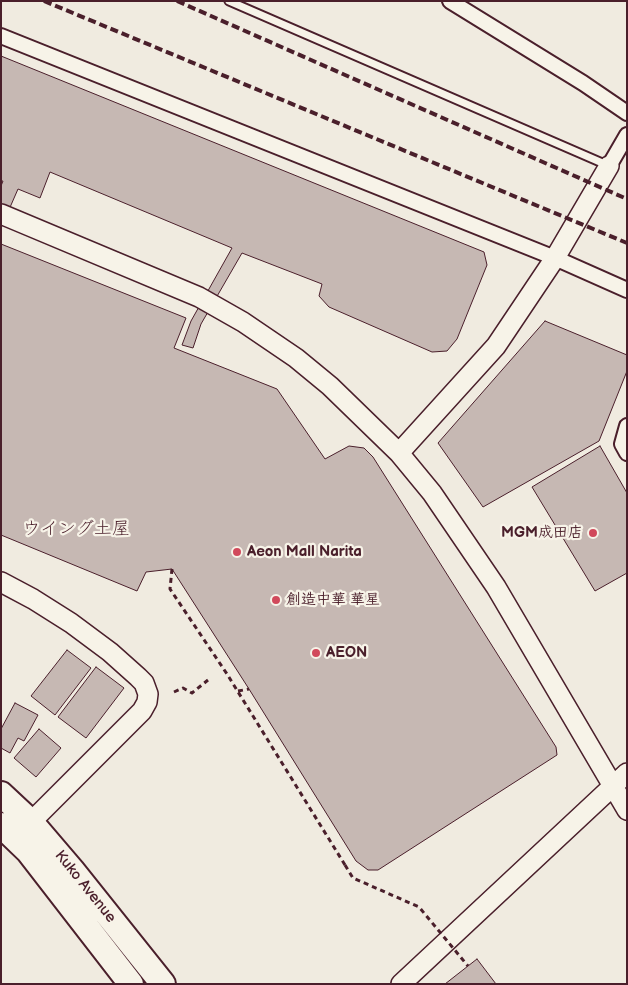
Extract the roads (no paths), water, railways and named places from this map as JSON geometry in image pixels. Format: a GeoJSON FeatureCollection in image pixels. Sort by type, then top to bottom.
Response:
{"type":"FeatureCollection","features":[{"type":"Feature","properties":{"kind":"highway","name":"Kuko Avenue"},"geometry":{"type":"LineString","coordinates":[[1,794],[31,822],[164,984]]}},
{"type":"Feature","properties":{"kind":"highway","name":"Kuko Avenue"},"geometry":{"type":"LineString","coordinates":[[1,825],[28,850],[131,984]]}},
{"type":"Feature","properties":{"kind":"street"},"geometry":{"type":"LineString","coordinates":[[450,1],[583,83],[627,113]]}},
{"type":"Feature","properties":{"kind":"street"},"geometry":{"type":"LineString","coordinates":[[1,36],[555,258],[627,290]]}},
{"type":"Feature","properties":{"kind":"street"},"geometry":{"type":"LineString","coordinates":[[399,453],[496,346],[555,258],[627,135]]}},
{"type":"Feature","properties":{"kind":"street"},"geometry":{"type":"LineString","coordinates":[[1,214],[199,297],[243,322],[296,358],[330,386],[399,453],[432,493],[496,586],[627,810]]}},
{"type":"Feature","properties":{"kind":"street"},"geometry":{"type":"LineString","coordinates":[[627,426],[622,444],[627,453]]}},
{"type":"Feature","properties":{"kind":"street"},"geometry":{"type":"LineString","coordinates":[[1,582],[63,618],[110,652],[144,683],[148,694],[147,702],[142,711],[31,822]]}},
{"type":"Feature","properties":{"kind":"street"},"geometry":{"type":"LineString","coordinates":[[401,984],[627,773]]}},
{"type":"Feature","properties":{"kind":"lane"},"geometry":{"type":"LineString","coordinates":[[229,1],[609,166]]}},
{"type":"Feature","properties":{"kind":"railway"},"geometry":{"type":"LineString","coordinates":[[44,1],[627,243]]}},
{"type":"Feature","properties":{"kind":"railway"},"geometry":{"type":"LineString","coordinates":[[177,1],[627,199]]}},
{"type":"Feature","properties":{"kind":"place","name":"MGM成田店"},"geometry":{"type":"Point","coordinates":[593,533]}},
{"type":"Feature","properties":{"kind":"place","name":"Aeon Mall Narita"},"geometry":{"type":"Point","coordinates":[237,552]}},
{"type":"Feature","properties":{"kind":"place","name":"創造中華 華星"},"geometry":{"type":"Point","coordinates":[276,600]}},
{"type":"Feature","properties":{"kind":"place","name":"AEON"},"geometry":{"type":"Point","coordinates":[316,653]}},
{"type":"Feature","properties":{"kind":"district","name":"ウイング土屋"},"geometry":{"type":"Point","coordinates":[76,529]}}]}
